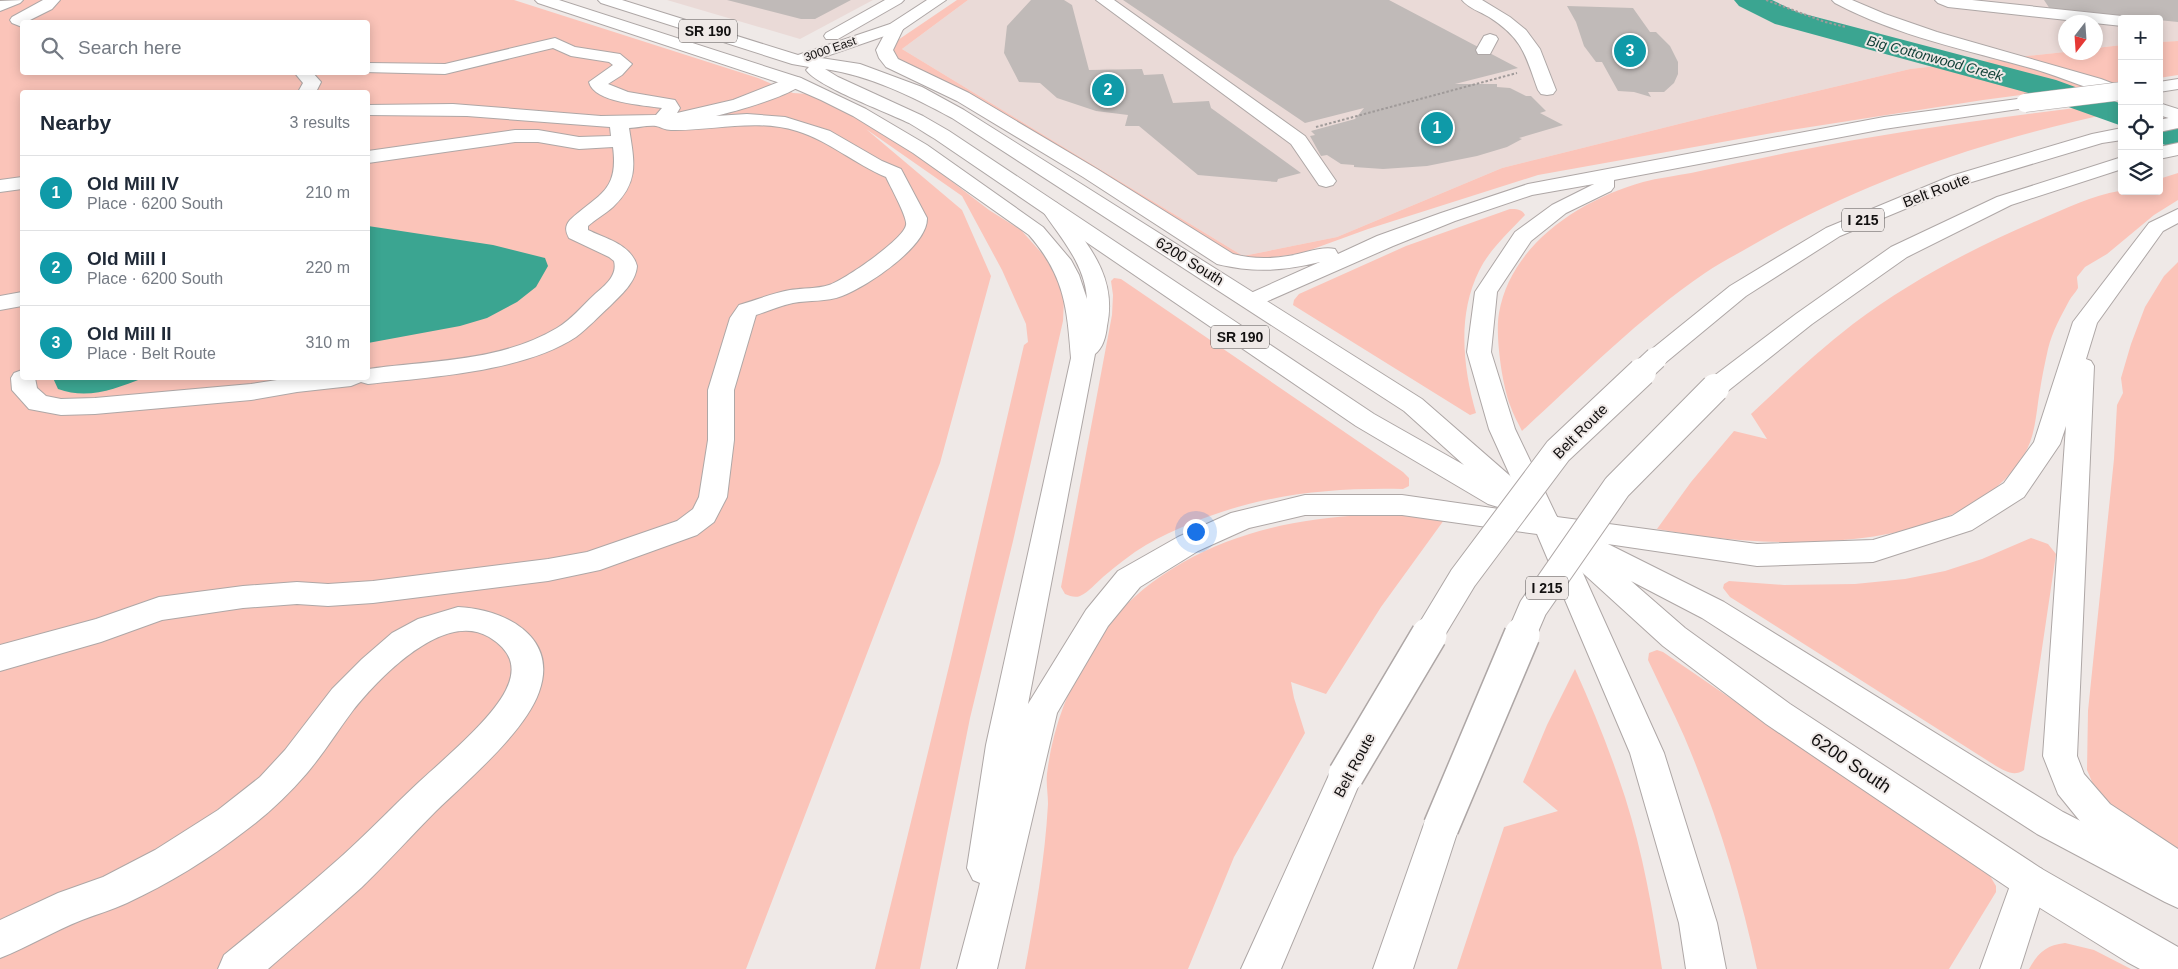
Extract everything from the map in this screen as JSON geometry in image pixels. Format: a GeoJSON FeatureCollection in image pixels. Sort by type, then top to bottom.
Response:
{"type":"FeatureCollection","features":[{"type":"Feature","properties":{"kind":"main road"},"geometry":{"type":"LineString","coordinates":[[0,6],[15,0]]}},
{"type":"Feature","properties":{"kind":"main road"},"geometry":{"type":"LineString","coordinates":[[20,22],[18,20],[46,6],[52,0]]}},
{"type":"Feature","properties":{"kind":"main road"},"geometry":{"type":"LineString","coordinates":[[543,0],[797,71],[836,99],[872,118],[919,149],[1036,231],[1050,245],[1069,278],[1077,300],[1083,358]]}},
{"type":"Feature","properties":{"kind":"main road","name":"6200 South"},"geometry":{"type":"LineString","coordinates":[[606,0],[797,71],[832,81],[868,96],[929,128],[1050,207],[1365,420],[1546,525],[1712,610],[2050,823],[2178,890]]}},
{"type":"Feature","properties":{"kind":"main road","name":"3000 East"},"geometry":{"type":"LineString","coordinates":[[797,71],[843,28],[896,0]]}},
{"type":"Feature","properties":{"kind":"main road","name":"3000 East"},"geometry":{"type":"LineString","coordinates":[[797,71],[896,27],[938,0]]}},
{"type":"Feature","properties":{"kind":"main road"},"geometry":{"type":"LineString","coordinates":[[1472,0],[1500,17],[1532,49],[1547,90]]}},
{"type":"Feature","properties":{"kind":"main road"},"geometry":{"type":"LineString","coordinates":[[1840,0],[1933,37],[2085,78],[2118,90]]}},
{"type":"Feature","properties":{"kind":"main road"},"geometry":{"type":"LineString","coordinates":[[1943,0],[2118,21]]}},
{"type":"Feature","properties":{"kind":"main road"},"geometry":{"type":"LineString","coordinates":[[1117,4],[1298,140],[1326,181]]}},
{"type":"Feature","properties":{"kind":"main road"},"geometry":{"type":"LineString","coordinates":[[896,27],[873,44],[870,56],[878,66],[916,91]]}},
{"type":"Feature","properties":{"kind":"main road"},"geometry":{"type":"LineString","coordinates":[[896,27],[884,50],[884,54],[892,64],[963,97],[1090,173],[1225,259],[1243,264],[1264,266],[1295,262],[1385,241]]}},
{"type":"Feature","properties":{"kind":"main road"},"geometry":{"type":"LineString","coordinates":[[370,68],[446,69],[546,44],[559,43],[571,51],[614,58],[620,61],[622,64],[620,68],[598,82],[599,86],[631,100],[669,104],[672,108],[662,120]]}},
{"type":"Feature","properties":{"kind":"main road","name":"6200 South"},"geometry":{"type":"LineString","coordinates":[[797,71],[854,68],[916,91],[984,130],[1413,405],[1674,637],[1778,714],[2029,881],[2141,949],[2178,968]]}},
{"type":"Feature","properties":{"kind":"main road"},"geometry":{"type":"LineString","coordinates":[[370,157],[515,136],[538,136],[579,143],[662,120],[729,106],[771,94],[797,71]]}},
{"type":"Feature","properties":{"kind":"main road"},"geometry":{"type":"LineString","coordinates":[[304,75],[312,82],[308,90]]}},
{"type":"Feature","properties":{"kind":"main road"},"geometry":{"type":"LineString","coordinates":[[2163,86],[2178,84]]}},
{"type":"Feature","properties":{"kind":"main road"},"geometry":{"type":"LineString","coordinates":[[1252,301],[1385,241],[1528,190],[1884,123],[2025,102],[2118,92]]}},
{"type":"Feature","properties":{"kind":"main road"},"geometry":{"type":"LineString","coordinates":[[370,110],[432,108],[620,132]]}},
{"type":"Feature","properties":{"kind":"main road"},"geometry":{"type":"LineString","coordinates":[[2163,110],[2178,116]]}},
{"type":"Feature","properties":{"kind":"main road"},"geometry":{"type":"LineString","coordinates":[[0,658],[101,630],[159,609],[243,597],[297,592],[328,595],[373,592],[495,577],[590,562],[688,528],[704,515],[714,497],[720,440],[721,390],[742,318],[747,310],[789,297],[835,291],[870,270],[909,240],[917,227],[917,218],[908,204],[894,173],[863,160],[823,135],[799,126],[768,120],[746,118],[669,125],[663,123],[662,120]]}},
{"type":"Feature","properties":{"kind":"main road"},"geometry":{"type":"LineString","coordinates":[[2163,125],[2178,122]]}},
{"type":"Feature","properties":{"kind":"main road"},"geometry":{"type":"LineString","coordinates":[[370,376],[416,372],[528,350],[551,341],[568,331],[613,290],[626,272],[626,262],[620,254],[577,232],[577,224],[604,204],[618,190],[625,172],[625,156],[620,132]]}},
{"type":"Feature","properties":{"kind":"main road","name":"Belt Route"},"geometry":{"type":"LineString","coordinates":[[1261,969],[1346,775],[1463,578],[1558,451],[1656,358],[1738,290],[1833,232],[1958,180],[2099,138],[2118,135]]}},
{"type":"Feature","properties":{"kind":"main road"},"geometry":{"type":"LineString","coordinates":[[2163,152],[2178,149]]}},
{"type":"Feature","properties":{"kind":"main road","name":"I 215"},"geometry":{"type":"LineString","coordinates":[[1393,969],[1441,827],[1533,608],[1618,487],[1715,388],[1804,319],[1899,252],[2004,201],[2118,164]]}},
{"type":"Feature","properties":{"kind":"main road"},"geometry":{"type":"LineString","coordinates":[[1604,176],[1604,187],[1559,209],[1523,237],[1486,292],[1479,352],[1502,429],[1647,753],[1698,924],[1706,969]]}},
{"type":"Feature","properties":{"kind":"main road"},"geometry":{"type":"LineString","coordinates":[[0,186],[20,183]]}},
{"type":"Feature","properties":{"kind":"main road"},"geometry":{"type":"LineString","coordinates":[[972,969],[1003,745],[1083,358],[1095,336],[1099,308],[1094,274],[1050,207]]}},
{"type":"Feature","properties":{"kind":"main road"},"geometry":{"type":"LineString","coordinates":[[977,969],[1040,711],[1097,618],[1129,579],[1188,544],[1241,520],[1305,505],[1402,505],[1757,555],[1873,551],[1962,522],[2014,490],[2047,444],[2084,322],[2156,227],[2178,215]]}},
{"type":"Feature","properties":{"kind":"main road"},"geometry":{"type":"LineString","coordinates":[[0,303],[20,299]]}},
{"type":"Feature","properties":{"kind":"main road"},"geometry":{"type":"LineString","coordinates":[[2084,322],[2060,756],[2070,783],[2097,815],[2178,870]]}},
{"type":"Feature","properties":{"kind":"main road"},"geometry":{"type":"LineString","coordinates":[[24,380],[24,390],[38,404],[61,407],[95,406],[251,392],[333,380]]}},
{"type":"Feature","properties":{"kind":"main road"},"geometry":{"type":"LineString","coordinates":[[478,620],[495,577]]}},
{"type":"Feature","properties":{"kind":"main road"},"geometry":{"type":"LineString","coordinates":[[0,939],[71,906],[113,891],[168,862],[223,826],[272,788],[297,760],[344,698],[403,642],[429,627],[458,619],[478,620],[500,628],[520,644],[528,662],[523,691],[510,712],[479,748],[349,874],[238,969]]}},
{"type":"Feature","properties":{"kind":"main road"},"geometry":{"type":"LineString","coordinates":[[2000,969],[2029,881]]}},
{"type":"Feature","properties":{"kind":"path"},"geometry":{"type":"LineString","coordinates":[[1288,134],[1539,68]]}},
{"type":"Feature","properties":{"kind":"shaded area"},"geometry":{"type":"Polygon","coordinates":[[[0,0],[514,0],[758,78],[793,93],[809,94],[872,125],[933,167],[989,210],[1021,230],[1046,258],[1060,284],[1064,299],[1063,321],[970,718],[920,969],[875,969],[952,654],[1024,345],[1028,342],[1026,324],[1002,270],[962,196],[866,129],[962,210],[991,276],[940,463],[746,969],[0,969],[0,0]]]}},
{"type":"Feature","properties":{"kind":"shaded area"},"geometry":{"type":"Polygon","coordinates":[[[667,0],[873,0],[800,39],[667,0]]]}},
{"type":"Feature","properties":{"kind":"shaded area"},"geometry":{"type":"Polygon","coordinates":[[[957,0],[968,0],[902,49],[1243,256],[1337,237],[1502,168],[1910,69],[1998,59],[2048,71],[2087,86],[1778,132],[1538,175],[1368,229],[1302,253],[1269,258],[1245,258],[1215,247],[896,58],[891,49],[895,42],[957,0]]]}},
{"type":"Feature","properties":{"kind":"shaded area"},"geometry":{"type":"Polygon","coordinates":[[[968,0],[2178,0],[2178,41],[2163,42],[2163,15],[2118,15],[2118,45],[2103,47],[2103,15],[2058,15],[2058,53],[1910,69],[1502,168],[1337,237],[1243,256],[902,49],[968,0]]]}},
{"type":"Feature","properties":{"kind":"shaded area"},"geometry":{"type":"Polygon","coordinates":[[[2178,41],[2178,75],[2163,77],[2163,42],[2178,41]]]}},
{"type":"Feature","properties":{"kind":"shaded area"},"geometry":{"type":"Polygon","coordinates":[[[2118,45],[2118,83],[2110,84],[2018,57],[2058,53],[2058,60],[2103,60],[2103,47],[2118,45]]]}},
{"type":"Feature","properties":{"kind":"shaded area"},"geometry":{"type":"Polygon","coordinates":[[[2118,103],[2118,112],[2025,134],[1931,164],[1839,200],[1795,222],[1716,266],[1681,290],[1611,349],[1522,431],[1504,385],[1498,334],[1499,313],[1506,288],[1518,266],[1533,246],[1552,228],[1573,213],[1596,200],[1643,182],[1832,144],[2118,103]]]}},
{"type":"Feature","properties":{"kind":"shaded area"},"geometry":{"type":"Polygon","coordinates":[[[2178,173],[2178,200],[2154,215],[2107,254],[2085,267],[2077,277],[2078,288],[2063,312],[2050,343],[2031,440],[2024,455],[1994,489],[1954,514],[1907,530],[1855,539],[1802,542],[1749,541],[1657,529],[1691,482],[1734,431],[1767,439],[1751,414],[1788,379],[1853,324],[1875,308],[1920,279],[1968,253],[2079,203],[2118,191],[2118,195],[2163,195],[2163,178],[2178,173]]]}},
{"type":"Feature","properties":{"kind":"shaded area"},"geometry":{"type":"Polygon","coordinates":[[[1510,209],[1521,210],[1525,215],[1483,263],[1467,305],[1464,342],[1465,360],[1476,413],[1470,415],[1293,305],[1294,300],[1299,294],[1406,246],[1510,209]]]}},
{"type":"Feature","properties":{"kind":"shaded area"},"geometry":{"type":"Polygon","coordinates":[[[370,226],[493,245],[545,258],[548,266],[536,287],[517,302],[487,318],[460,326],[370,343],[370,226]]]}},
{"type":"Feature","properties":{"kind":"shaded area"},"geometry":{"type":"Polygon","coordinates":[[[2178,262],[2178,858],[2119,818],[2093,784],[2087,770],[2088,711],[2114,459],[2117,405],[2123,393],[2121,378],[2145,307],[2164,276],[2178,262]]]}},
{"type":"Feature","properties":{"kind":"shaded area"},"geometry":{"type":"Polygon","coordinates":[[[1114,278],[1121,279],[1403,472],[1409,478],[1409,486],[1403,489],[1335,490],[1271,499],[1239,507],[1177,529],[1146,545],[1080,596],[1074,597],[1065,594],[1061,587],[1112,315],[1113,295],[1111,281],[1114,278]]]}},
{"type":"Feature","properties":{"kind":"shaded area"},"geometry":{"type":"Polygon","coordinates":[[[54,380],[138,380],[101,392],[80,393],[58,389],[54,380]]]}},
{"type":"Feature","properties":{"kind":"shaded area"},"geometry":{"type":"Polygon","coordinates":[[[1364,515],[1395,515],[1444,520],[1381,607],[1326,694],[1291,682],[1305,733],[1234,857],[1188,969],[1025,969],[1036,908],[1047,825],[1047,774],[1049,758],[1067,696],[1104,628],[1133,598],[1161,576],[1191,558],[1223,543],[1292,523],[1364,515]]]}},
{"type":"Feature","properties":{"kind":"shaded area"},"geometry":{"type":"Polygon","coordinates":[[[2031,538],[2048,544],[2056,554],[2024,770],[2017,773],[2003,770],[1996,766],[1730,597],[1723,588],[1724,584],[1729,581],[1784,585],[1855,584],[1905,579],[1945,571],[1982,559],[2031,538]]]}},
{"type":"Feature","properties":{"kind":"shaded area"},"geometry":{"type":"Polygon","coordinates":[[[1657,650],[1663,652],[1990,876],[1996,886],[1996,892],[1949,969],[1757,969],[1735,880],[1707,793],[1684,736],[1648,660],[1649,653],[1657,650]]]}},
{"type":"Feature","properties":{"kind":"shaded area"},"geometry":{"type":"Polygon","coordinates":[[[1575,669],[1608,749],[1631,818],[1647,883],[1662,969],[1457,969],[1504,827],[1558,811],[1523,782],[1547,725],[1575,669]]]}},
{"type":"Feature","properties":{"kind":"shaded area"},"geometry":{"type":"Polygon","coordinates":[[[2065,943],[2094,950],[2131,969],[2029,969],[2043,951],[2065,943]]]}},
{"type":"Feature","properties":{"kind":"building"},"geometry":{"type":"Polygon","coordinates":[[[727,0],[851,0],[815,19],[801,19],[727,0]]]}},
{"type":"Feature","properties":{"kind":"building"},"geometry":{"type":"Polygon","coordinates":[[[1031,0],[1064,0],[1072,5],[1089,70],[1142,69],[1144,75],[1163,74],[1173,103],[1209,101],[1211,108],[1301,173],[1278,179],[1277,182],[1198,175],[1139,126],[1125,126],[1128,115],[1096,111],[1057,98],[1040,83],[1019,82],[1004,53],[1007,26],[1031,0]]]}},
{"type":"Feature","properties":{"kind":"building"},"geometry":{"type":"Polygon","coordinates":[[[1123,0],[1389,0],[1518,68],[1455,84],[1497,84],[1497,87],[1510,88],[1526,96],[1531,96],[1546,111],[1540,113],[1563,125],[1519,138],[1522,139],[1507,147],[1477,156],[1427,166],[1383,169],[1341,164],[1327,155],[1321,156],[1310,136],[1315,135],[1311,131],[1355,119],[1364,108],[1305,123],[1123,0]]]}},
{"type":"Feature","properties":{"kind":"building"},"geometry":{"type":"Polygon","coordinates":[[[2044,0],[2178,0],[2178,22],[2163,20],[2163,15],[2118,16],[2050,9],[2044,0]]]}},
{"type":"Feature","properties":{"kind":"building"},"geometry":{"type":"Polygon","coordinates":[[[1567,6],[1633,8],[1650,32],[1656,32],[1670,46],[1678,62],[1678,74],[1674,83],[1664,92],[1648,92],[1651,97],[1634,92],[1618,91],[1602,62],[1596,62],[1584,46],[1576,22],[1567,6]]]}},
{"type":"Feature","properties":{"kind":"waterway","name":"Big Cottonwood Creek"},"geometry":{"type":"LineString","coordinates":[[1749,0],[1786,18],[2044,87],[2118,115]]}},
{"type":"Feature","properties":{"kind":"waterway","name":"Big Cottonwood Creek"},"geometry":{"type":"LineString","coordinates":[[2163,132],[2178,138]]}},
{"type":"Feature","properties":{"kind":"place","name":"Old Mill II"},"geometry":{"type":"Point","coordinates":[1630,51]}},
{"type":"Feature","properties":{"kind":"place","name":"Old Mill I"},"geometry":{"type":"Point","coordinates":[1108,90]}},
{"type":"Feature","properties":{"kind":"place","name":"Old Mill IV"},"geometry":{"type":"Point","coordinates":[1437,128]}}]}
